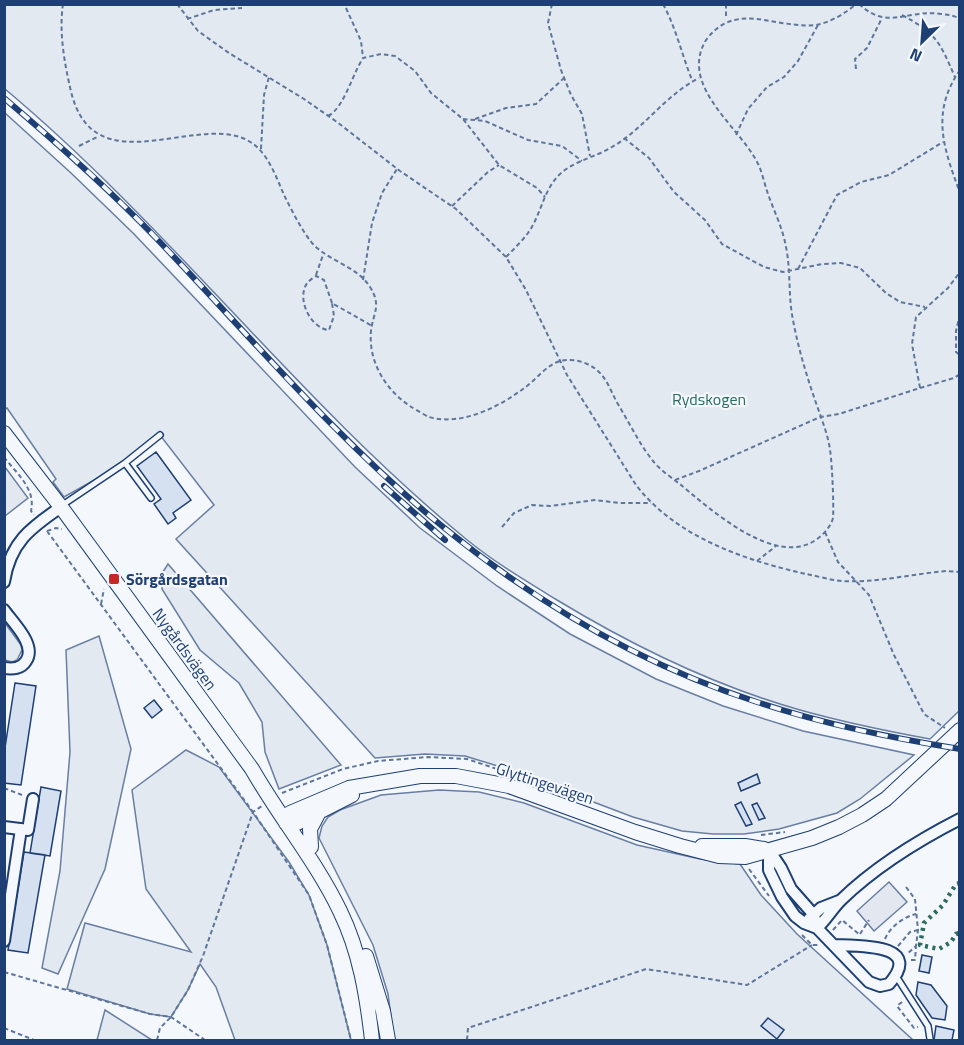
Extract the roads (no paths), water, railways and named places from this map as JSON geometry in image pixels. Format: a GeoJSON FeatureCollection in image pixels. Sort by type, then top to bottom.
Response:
{"type":"FeatureCollection","features":[{"type":"Feature","properties":{"kind":"street","name":"Nygårdsvägen"},"geometry":{"type":"LineString","coordinates":[[4,433],[311,847],[343,901],[362,943],[383,1011],[388,1041]]}},
{"type":"Feature","properties":{"kind":"street"},"geometry":{"type":"LineString","coordinates":[[4,582],[8,555],[40,521],[61,507]]}},
{"type":"Feature","properties":{"kind":"street"},"geometry":{"type":"LineString","coordinates":[[4,610],[26,640],[30,651],[23,665],[14,669],[4,668]]}},
{"type":"Feature","properties":{"kind":"street","name":"Glyttingevägen"},"geometry":{"type":"LineString","coordinates":[[291,820],[349,788],[420,776],[456,777],[509,786],[680,846],[745,846],[769,850],[812,838],[862,815],[886,799],[953,729]]}},
{"type":"Feature","properties":{"kind":"street","name":"Glyttingevägen"},"geometry":{"type":"LineString","coordinates":[[291,820],[319,812],[353,794],[395,779]]}},
{"type":"Feature","properties":{"kind":"street"},"geometry":{"type":"LineString","coordinates":[[4,827],[28,830],[33,799]]}},
{"type":"Feature","properties":{"kind":"street"},"geometry":{"type":"LineString","coordinates":[[311,847],[310,829],[319,812]]}},
{"type":"Feature","properties":{"kind":"street"},"geometry":{"type":"LineString","coordinates":[[817,928],[839,901],[902,851],[960,819]]}},
{"type":"Feature","properties":{"kind":"street","name":"Nygårdsvägen"},"geometry":{"type":"LineString","coordinates":[[291,820],[341,912],[354,946],[367,994],[372,1041]]}},
{"type":"Feature","properties":{"kind":"street"},"geometry":{"type":"LineString","coordinates":[[4,941],[21,829]]}},
{"type":"Feature","properties":{"kind":"street"},"geometry":{"type":"LineString","coordinates":[[769,850],[791,889],[814,915],[817,928]]}},
{"type":"Feature","properties":{"kind":"street"},"geometry":{"type":"LineString","coordinates":[[769,850],[769,870],[782,897],[795,916],[804,923],[817,928],[849,964],[869,982],[880,986],[889,984],[896,976],[899,960],[893,952],[883,948],[834,945]]}},
{"type":"Feature","properties":{"kind":"street"},"geometry":{"type":"LineString","coordinates":[[804,923],[821,908],[839,901]]}},
{"type":"Feature","properties":{"kind":"lane"},"geometry":{"type":"LineString","coordinates":[[61,507],[125,463],[160,435]]}},
{"type":"Feature","properties":{"kind":"lane"},"geometry":{"type":"LineString","coordinates":[[125,463],[151,498]]}},
{"type":"Feature","properties":{"kind":"lane"},"geometry":{"type":"LineString","coordinates":[[896,976],[928,1026],[930,1039]]}},
{"type":"Feature","properties":{"kind":"railway"},"geometry":{"type":"LineString","coordinates":[[4,98],[139,220],[295,387],[367,459],[442,526],[514,580],[591,629],[672,670],[714,687],[832,724],[960,749]]}},
{"type":"Feature","properties":{"kind":"railway"},"geometry":{"type":"LineString","coordinates":[[384,486],[445,540]]}},
{"type":"Feature","properties":{"kind":"place","name":"Sörgårdsgatan"},"geometry":{"type":"Point","coordinates":[114,579]}},
{"type":"Feature","properties":{"kind":"park label","name":"Rydskogen"},"geometry":{"type":"Point","coordinates":[709,399]}}]}
